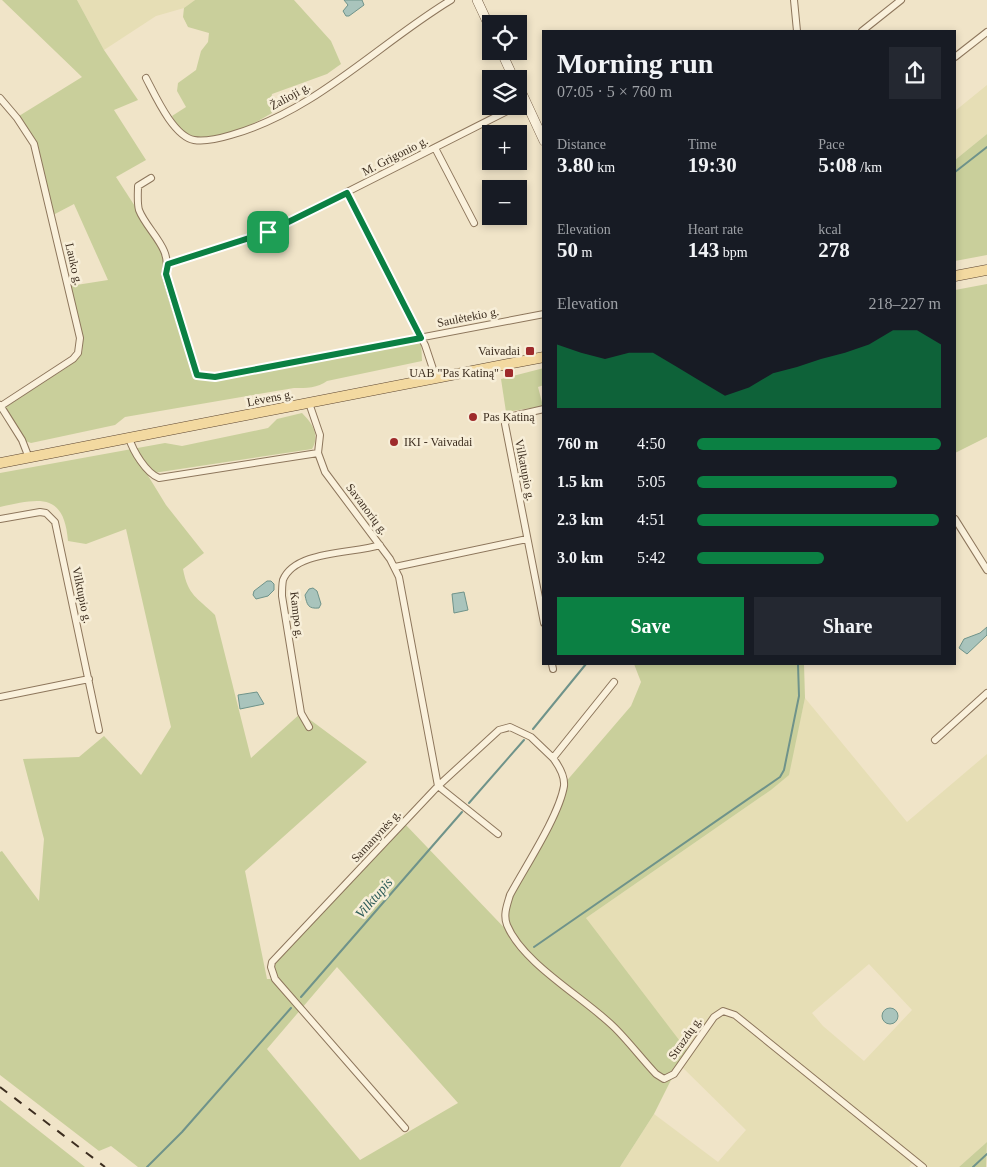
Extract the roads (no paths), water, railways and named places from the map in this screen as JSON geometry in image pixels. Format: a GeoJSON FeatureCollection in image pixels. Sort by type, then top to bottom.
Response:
{"type":"FeatureCollection","features":[{"type":"Feature","properties":{"kind":"main road"},"geometry":{"type":"LineString","coordinates":[[477,0],[484,15]]}},
{"type":"Feature","properties":{"kind":"main road"},"geometry":{"type":"LineString","coordinates":[[527,114],[542,138]]}},
{"type":"Feature","properties":{"kind":"main road"},"geometry":{"type":"LineString","coordinates":[[956,276],[987,270]]}},
{"type":"Feature","properties":{"kind":"main road","name":"Lėvens g."},"geometry":{"type":"LineString","coordinates":[[0,463],[542,357]]}},
{"type":"Feature","properties":{"kind":"street","name":"Žalioji g."},"geometry":{"type":"LineString","coordinates":[[146,78],[170,121],[179,130],[193,140],[219,138],[248,130],[306,102],[451,0]]}},
{"type":"Feature","properties":{"kind":"street"},"geometry":{"type":"LineString","coordinates":[[794,0],[797,30]]}},
{"type":"Feature","properties":{"kind":"street"},"geometry":{"type":"LineString","coordinates":[[863,30],[901,0]]}},
{"type":"Feature","properties":{"kind":"street"},"geometry":{"type":"LineString","coordinates":[[956,56],[987,32]]}},
{"type":"Feature","properties":{"kind":"street","name":"Lauko g."},"geometry":{"type":"LineString","coordinates":[[0,98],[17,118],[34,144],[80,338],[78,353],[73,358],[0,406]]}},
{"type":"Feature","properties":{"kind":"street","name":"M. Grigonio g."},"geometry":{"type":"LineString","coordinates":[[168,264],[268,232],[501,115]]}},
{"type":"Feature","properties":{"kind":"street"},"geometry":{"type":"LineString","coordinates":[[435,148],[474,223]]}},
{"type":"Feature","properties":{"kind":"street","name":"Saulėtekio g."},"geometry":{"type":"LineString","coordinates":[[151,178],[138,186],[139,209],[164,251],[168,264],[166,274],[197,375],[215,377],[542,314]]}},
{"type":"Feature","properties":{"kind":"street"},"geometry":{"type":"LineString","coordinates":[[347,193],[421,338],[436,378]]}},
{"type":"Feature","properties":{"kind":"street"},"geometry":{"type":"LineString","coordinates":[[129,438],[133,448],[150,473],[159,478],[318,454],[320,435],[309,403]]}},
{"type":"Feature","properties":{"kind":"street"},"geometry":{"type":"LineString","coordinates":[[0,406],[22,440],[29,458]]}},
{"type":"Feature","properties":{"kind":"street","name":"Vilkatupio g."},"geometry":{"type":"LineString","coordinates":[[542,409],[519,414],[506,420],[542,613]]}},
{"type":"Feature","properties":{"kind":"street","name":"Savanorių g."},"geometry":{"type":"LineString","coordinates":[[318,454],[324,472],[380,545],[395,567],[399,577],[438,786]]}},
{"type":"Feature","properties":{"kind":"street","name":"Vilktupio g."},"geometry":{"type":"LineString","coordinates":[[0,518],[40,512],[46,513],[55,522],[100,730]]}},
{"type":"Feature","properties":{"kind":"street"},"geometry":{"type":"LineString","coordinates":[[956,520],[987,570]]}},
{"type":"Feature","properties":{"kind":"street"},"geometry":{"type":"LineString","coordinates":[[395,567],[527,539]]}},
{"type":"Feature","properties":{"kind":"street","name":"Kampo g."},"geometry":{"type":"LineString","coordinates":[[308,727],[301,713],[282,596],[283,581],[291,568],[307,559],[380,545]]}},
{"type":"Feature","properties":{"kind":"street"},"geometry":{"type":"LineString","coordinates":[[0,697],[89,679]]}},
{"type":"Feature","properties":{"kind":"street"},"geometry":{"type":"LineString","coordinates":[[553,758],[614,682]]}},
{"type":"Feature","properties":{"kind":"street"},"geometry":{"type":"LineString","coordinates":[[935,740],[987,693]]}},
{"type":"Feature","properties":{"kind":"street","name":"Samanynės g."},"geometry":{"type":"LineString","coordinates":[[405,1128],[275,979],[271,967],[272,962],[438,786],[499,730],[505,727],[517,730],[531,737],[553,758]]}},
{"type":"Feature","properties":{"kind":"street","name":"Strazdų g."},"geometry":{"type":"LineString","coordinates":[[553,758],[560,767],[564,784],[558,806],[510,895],[505,909],[506,924],[516,940],[534,961],[615,1028],[656,1074],[664,1079],[674,1074],[714,1017],[723,1011],[735,1015],[923,1167]]}},
{"type":"Feature","properties":{"kind":"street"},"geometry":{"type":"LineString","coordinates":[[438,786],[498,834]]}},
{"type":"Feature","properties":{"kind":"water"},"geometry":{"type":"Polygon","coordinates":[[[344,0],[362,0],[364,5],[349,16],[346,16],[343,11],[348,5],[344,0]]]}},
{"type":"Feature","properties":{"kind":"water"},"geometry":{"type":"Polygon","coordinates":[[[267,581],[271,581],[274,584],[274,590],[268,596],[256,599],[253,595],[254,591],[267,581]]]}},
{"type":"Feature","properties":{"kind":"water"},"geometry":{"type":"Polygon","coordinates":[[[313,588],[317,591],[321,604],[319,608],[310,607],[306,601],[305,595],[309,589],[313,588]]]}},
{"type":"Feature","properties":{"kind":"water"},"geometry":{"type":"Polygon","coordinates":[[[464,592],[468,610],[454,613],[452,594],[464,592]]]}},
{"type":"Feature","properties":{"kind":"water"},"geometry":{"type":"Polygon","coordinates":[[[987,627],[987,635],[967,654],[959,648],[964,639],[980,633],[987,627]]]}},
{"type":"Feature","properties":{"kind":"water"},"geometry":{"type":"Polygon","coordinates":[[[257,692],[264,704],[240,709],[238,695],[257,692]]]}},
{"type":"Feature","properties":{"kind":"water"},"geometry":{"type":"Polygon","coordinates":[[[890,1008],[898,1016],[890,1024],[882,1016],[890,1008]]]}},
{"type":"Feature","properties":{"kind":"waterway","name":"Vilktupis"},"geometry":{"type":"LineString","coordinates":[[956,171],[987,147]]}},
{"type":"Feature","properties":{"kind":"waterway","name":"Vilktupis"},"geometry":{"type":"LineString","coordinates":[[533,729],[585,665]]}},
{"type":"Feature","properties":{"kind":"waterway"},"geometry":{"type":"LineString","coordinates":[[534,947],[780,777],[784,770],[799,696],[798,665]]}},
{"type":"Feature","properties":{"kind":"waterway","name":"Vilktupis"},"geometry":{"type":"LineString","coordinates":[[469,803],[524,740]]}},
{"type":"Feature","properties":{"kind":"waterway","name":"Vilktupis"},"geometry":{"type":"LineString","coordinates":[[301,997],[462,812]]}},
{"type":"Feature","properties":{"kind":"waterway","name":"Vilktupis"},"geometry":{"type":"LineString","coordinates":[[147,1167],[182,1132],[291,1008]]}},
{"type":"Feature","properties":{"kind":"waterway"},"geometry":{"type":"LineString","coordinates":[[973,1167],[987,1154]]}},
{"type":"Feature","properties":{"kind":"railway"},"geometry":{"type":"LineString","coordinates":[[0,1087],[105,1167]]}},
{"type":"Feature","properties":{"kind":"place","name":"Vaivadai"},"geometry":{"type":"Point","coordinates":[530,351]}},
{"type":"Feature","properties":{"kind":"place","name":"UAB \"Pas Katiną\""},"geometry":{"type":"Point","coordinates":[509,373]}},
{"type":"Feature","properties":{"kind":"place","name":"Pas Katiną"},"geometry":{"type":"Point","coordinates":[473,417]}},
{"type":"Feature","properties":{"kind":"place","name":"IKI - Vaivadai"},"geometry":{"type":"Point","coordinates":[394,442]}}]}
